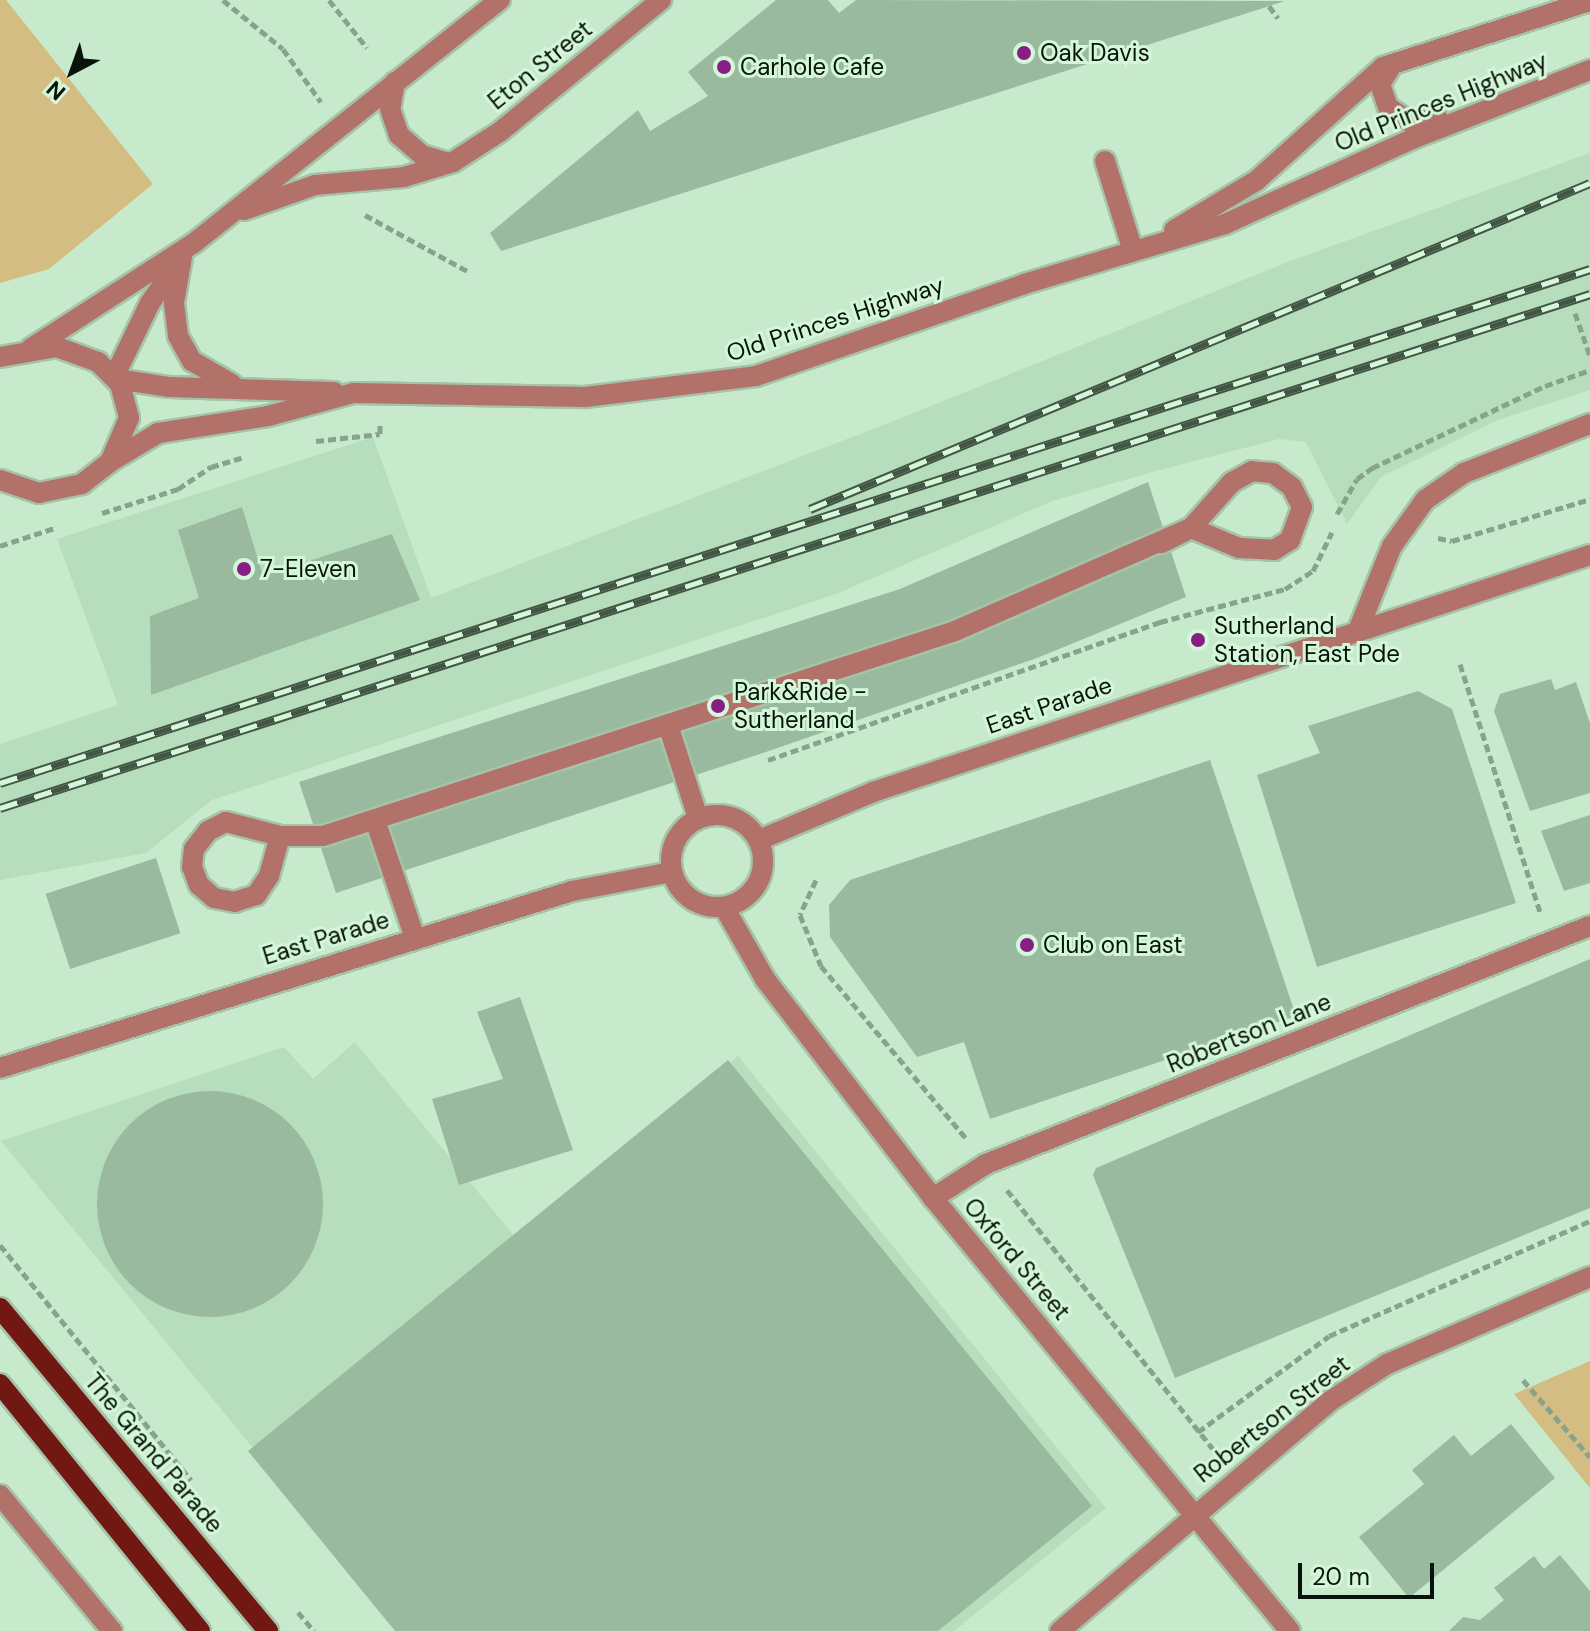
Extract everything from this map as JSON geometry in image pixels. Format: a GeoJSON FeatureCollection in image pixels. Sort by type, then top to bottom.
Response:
{"type":"FeatureCollection","features":[{"type":"Feature","properties":{"kind":"main road","name":"The Grand Parade"},"geometry":{"type":"LineString","coordinates":[[0,1308],[268,1631]]}},
{"type":"Feature","properties":{"kind":"main road"},"geometry":{"type":"LineString","coordinates":[[0,1384],[200,1631]]}},
{"type":"Feature","properties":{"kind":"street","name":"Eton Street"},"geometry":{"type":"LineString","coordinates":[[12,353],[188,250],[500,0]]}},
{"type":"Feature","properties":{"kind":"street","name":"Eton Street"},"geometry":{"type":"LineString","coordinates":[[227,217],[304,188],[404,177],[449,163],[501,131],[661,0]]}},
{"type":"Feature","properties":{"kind":"street","name":"Old Princes Highway"},"geometry":{"type":"LineString","coordinates":[[1133,251],[1256,181],[1371,75],[1403,60],[1590,1]]}},
{"type":"Feature","properties":{"kind":"street"},"geometry":{"type":"LineString","coordinates":[[1403,60],[1386,71],[1380,92],[1388,107],[1408,121],[1423,123],[1590,79]]}},
{"type":"Feature","properties":{"kind":"street","name":"Old Princes Highway"},"geometry":{"type":"LineString","coordinates":[[12,353],[69,350],[116,377],[169,387],[585,397],[729,382],[1246,216],[1503,102],[1590,70]]}},
{"type":"Feature","properties":{"kind":"street"},"geometry":{"type":"LineString","coordinates":[[395,82],[390,109],[399,135],[422,155],[449,163]]}},
{"type":"Feature","properties":{"kind":"street"},"geometry":{"type":"LineString","coordinates":[[1105,161],[1133,251]]}},
{"type":"Feature","properties":{"kind":"street","name":"Eton Street"},"geometry":{"type":"LineString","coordinates":[[116,377],[150,303],[188,250]]}},
{"type":"Feature","properties":{"kind":"street"},"geometry":{"type":"LineString","coordinates":[[188,250],[173,315],[181,344],[206,373],[254,387]]}},
{"type":"Feature","properties":{"kind":"street"},"geometry":{"type":"LineString","coordinates":[[110,462],[129,418],[116,377]]}},
{"type":"Feature","properties":{"kind":"street","name":"Old Princes Highway"},"geometry":{"type":"LineString","coordinates":[[0,499],[26,491],[74,487],[158,433],[268,416],[354,393]]}},
{"type":"Feature","properties":{"kind":"street"},"geometry":{"type":"LineString","coordinates":[[1359,628],[1392,546],[1425,500],[1464,473],[1590,424]]}},
{"type":"Feature","properties":{"kind":"street"},"geometry":{"type":"LineString","coordinates":[[280,836],[269,876],[256,895],[235,902],[214,898],[199,885],[192,867],[194,849],[208,831],[226,822],[280,836],[323,836],[955,631],[1191,528],[1232,482],[1252,471],[1273,473],[1292,487],[1302,507],[1290,540],[1260,553],[1191,528]]}},
{"type":"Feature","properties":{"kind":"street"},"geometry":{"type":"LineString","coordinates":[[0,480],[26,491]]}},
{"type":"Feature","properties":{"kind":"street","name":"East Parade"},"geometry":{"type":"LineString","coordinates":[[759,840],[873,792],[1359,628],[1590,555]]}},
{"type":"Feature","properties":{"kind":"street"},"geometry":{"type":"LineString","coordinates":[[668,725],[698,818]]}},
{"type":"Feature","properties":{"kind":"street"},"geometry":{"type":"LineString","coordinates":[[733,817],[759,840],[764,861],[758,882],[744,898],[724,907],[691,900],[672,872],[678,835],[698,818],[733,817]]}},
{"type":"Feature","properties":{"kind":"street"},"geometry":{"type":"LineString","coordinates":[[375,820],[415,938]]}},
{"type":"Feature","properties":{"kind":"street","name":"East Parade"},"geometry":{"type":"LineString","coordinates":[[0,1068],[572,891],[672,872]]}},
{"type":"Feature","properties":{"kind":"street","name":"Oxford Street"},"geometry":{"type":"LineString","coordinates":[[724,907],[765,979],[933,1198],[1290,1631]]}},
{"type":"Feature","properties":{"kind":"street","name":"Robertson Lane"},"geometry":{"type":"LineString","coordinates":[[933,1198],[986,1164],[1590,926]]}},
{"type":"Feature","properties":{"kind":"street","name":"Robertson Street"},"geometry":{"type":"LineString","coordinates":[[1060,1631],[1193,1514],[1330,1401],[1387,1364],[1590,1277]]}},
{"type":"Feature","properties":{"kind":"street"},"geometry":{"type":"LineString","coordinates":[[0,1495],[112,1631]]}},
{"type":"Feature","properties":{"kind":"path"},"geometry":{"type":"LineString","coordinates":[[329,0],[367,48]]}},
{"type":"Feature","properties":{"kind":"path"},"geometry":{"type":"LineString","coordinates":[[1269,6],[1278,18]]}},
{"type":"Feature","properties":{"kind":"path"},"geometry":{"type":"LineString","coordinates":[[1575,313],[1590,356]]}},
{"type":"Feature","properties":{"kind":"path","name":"East Parade"},"geometry":{"type":"LineString","coordinates":[[768,760],[1160,622],[1285,589],[1313,571],[1328,546],[1346,495],[1372,468],[1545,386],[1590,370]]}},
{"type":"Feature","properties":{"kind":"path"},"geometry":{"type":"LineString","coordinates":[[311,441],[380,434],[380,392]]}},
{"type":"Feature","properties":{"kind":"path"},"geometry":{"type":"LineString","coordinates":[[91,517],[178,489],[211,467],[255,453]]}},
{"type":"Feature","properties":{"kind":"path"},"geometry":{"type":"LineString","coordinates":[[1452,541],[1590,499]]}},
{"type":"Feature","properties":{"kind":"path"},"geometry":{"type":"LineString","coordinates":[[0,546],[63,525]]}},
{"type":"Feature","properties":{"kind":"path"},"geometry":{"type":"LineString","coordinates":[[1460,664],[1550,941]]}},
{"type":"Feature","properties":{"kind":"path","name":"Robertson Street"},"geometry":{"type":"LineString","coordinates":[[1198,1432],[1329,1336],[1590,1221]]}},
{"type":"Feature","properties":{"kind":"path"},"geometry":{"type":"LineString","coordinates":[[0,1245],[196,1486]]}},
{"type":"Feature","properties":{"kind":"path"},"geometry":{"type":"LineString","coordinates":[[1523,1380],[1590,1457]]}},
{"type":"Feature","properties":{"kind":"path"},"geometry":{"type":"LineString","coordinates":[[294,1607],[314,1631]]}},
{"type":"Feature","properties":{"kind":"shaded area"},"geometry":{"type":"Polygon","coordinates":[[[0,0],[6,0],[153,184],[49,269],[0,283],[0,0]]]}},
{"type":"Feature","properties":{"kind":"shaded area"},"geometry":{"type":"Polygon","coordinates":[[[1590,153],[1590,390],[1498,420],[1381,477],[1347,524],[1306,442],[1279,439],[1156,471],[1052,501],[836,594],[212,800],[146,853],[0,880],[0,744],[118,705],[57,539],[373,437],[431,598],[881,426],[1293,260],[1590,153]]]}},
{"type":"Feature","properties":{"kind":"shaded area"},"geometry":{"type":"Polygon","coordinates":[[[355,1042],[515,1237],[738,1056],[1106,1508],[954,1631],[403,1631],[1,1141],[284,1047],[313,1079],[355,1042]]]}},
{"type":"Feature","properties":{"kind":"shaded area"},"geometry":{"type":"Polygon","coordinates":[[[1590,1361],[1590,1488],[1514,1394],[1590,1361]]]}},
{"type":"Feature","properties":{"kind":"building"},"geometry":{"type":"Polygon","coordinates":[[[776,0],[828,0],[839,13],[856,0],[1285,1],[501,251],[490,233],[638,110],[650,131],[708,96],[688,72],[776,0]]]}},
{"type":"Feature","properties":{"kind":"building","name":"Park&Ride - Sutherland"},"geometry":{"type":"Polygon","coordinates":[[[1148,482],[1186,597],[1037,658],[763,753],[336,893],[299,782],[900,589],[1148,482]]]}},
{"type":"Feature","properties":{"kind":"building"},"geometry":{"type":"Polygon","coordinates":[[[242,507],[263,576],[392,534],[420,600],[151,695],[150,616],[199,598],[178,530],[242,507]]]}},
{"type":"Feature","properties":{"kind":"building"},"geometry":{"type":"Polygon","coordinates":[[[1551,679],[1555,690],[1576,682],[1590,723],[1590,793],[1530,811],[1494,711],[1500,694],[1551,679]]]}},
{"type":"Feature","properties":{"kind":"building"},"geometry":{"type":"Polygon","coordinates":[[[1418,691],[1452,709],[1516,903],[1317,967],[1257,775],[1320,753],[1308,726],[1418,691]]]}},
{"type":"Feature","properties":{"kind":"building"},"geometry":{"type":"Polygon","coordinates":[[[1210,760],[1296,1016],[990,1119],[964,1042],[917,1057],[830,937],[829,905],[850,880],[1210,760]]]}},
{"type":"Feature","properties":{"kind":"building"},"geometry":{"type":"Polygon","coordinates":[[[1590,815],[1590,883],[1564,891],[1541,831],[1590,815]]]}},
{"type":"Feature","properties":{"kind":"building"},"geometry":{"type":"Polygon","coordinates":[[[156,858],[180,933],[70,969],[46,894],[156,858]]]}},
{"type":"Feature","properties":{"kind":"building"},"geometry":{"type":"Polygon","coordinates":[[[1590,959],[1590,1208],[1175,1378],[1093,1175],[1096,1168],[1590,959]]]}},
{"type":"Feature","properties":{"kind":"building"},"geometry":{"type":"Polygon","coordinates":[[[520,997],[573,1150],[459,1185],[432,1099],[503,1079],[477,1012],[520,997]]]}},
{"type":"Feature","properties":{"kind":"building"},"geometry":{"type":"Polygon","coordinates":[[[728,1060],[1092,1506],[938,1631],[395,1631],[248,1451],[728,1060]]]}},
{"type":"Feature","properties":{"kind":"building"},"geometry":{"type":"Polygon","coordinates":[[[210,1091],[253,1099],[290,1124],[315,1161],[323,1204],[315,1247],[290,1284],[253,1309],[210,1317],[167,1309],[130,1284],[105,1247],[97,1204],[105,1161],[130,1124],[167,1099],[210,1091]]]}},
{"type":"Feature","properties":{"kind":"building"},"geometry":{"type":"Polygon","coordinates":[[[1511,1424],[1555,1478],[1409,1598],[1359,1537],[1424,1484],[1412,1470],[1454,1435],[1471,1456],[1511,1424]]]}},
{"type":"Feature","properties":{"kind":"building"},"geometry":{"type":"Polygon","coordinates":[[[1560,1555],[1590,1591],[1590,1631],[1449,1631],[1463,1617],[1480,1620],[1504,1600],[1494,1588],[1534,1556],[1544,1569],[1560,1555]]]}},
{"type":"Feature","properties":{"kind":"railway"},"geometry":{"type":"LineString","coordinates":[[810,509],[1590,183]]}},
{"type":"Feature","properties":{"kind":"railway"},"geometry":{"type":"LineString","coordinates":[[0,783],[1590,269]]}},
{"type":"Feature","properties":{"kind":"railway"},"geometry":{"type":"LineString","coordinates":[[0,808],[1590,294]]}},
{"type":"Feature","properties":{"kind":"place","name":"Oak Davis"},"geometry":{"type":"Point","coordinates":[1024,53]}},
{"type":"Feature","properties":{"kind":"place","name":"Carhole Cafe"},"geometry":{"type":"Point","coordinates":[724,67]}},
{"type":"Feature","properties":{"kind":"place","name":"7-Eleven"},"geometry":{"type":"Point","coordinates":[244,569]}},
{"type":"Feature","properties":{"kind":"place","name":"Sutherland Station, East Pde"},"geometry":{"type":"Point","coordinates":[1198,640]}},
{"type":"Feature","properties":{"kind":"place","name":"Park&Ride - Sutherland"},"geometry":{"type":"Point","coordinates":[718,706]}},
{"type":"Feature","properties":{"kind":"place","name":"Club on East"},"geometry":{"type":"Point","coordinates":[1027,945]}}]}
